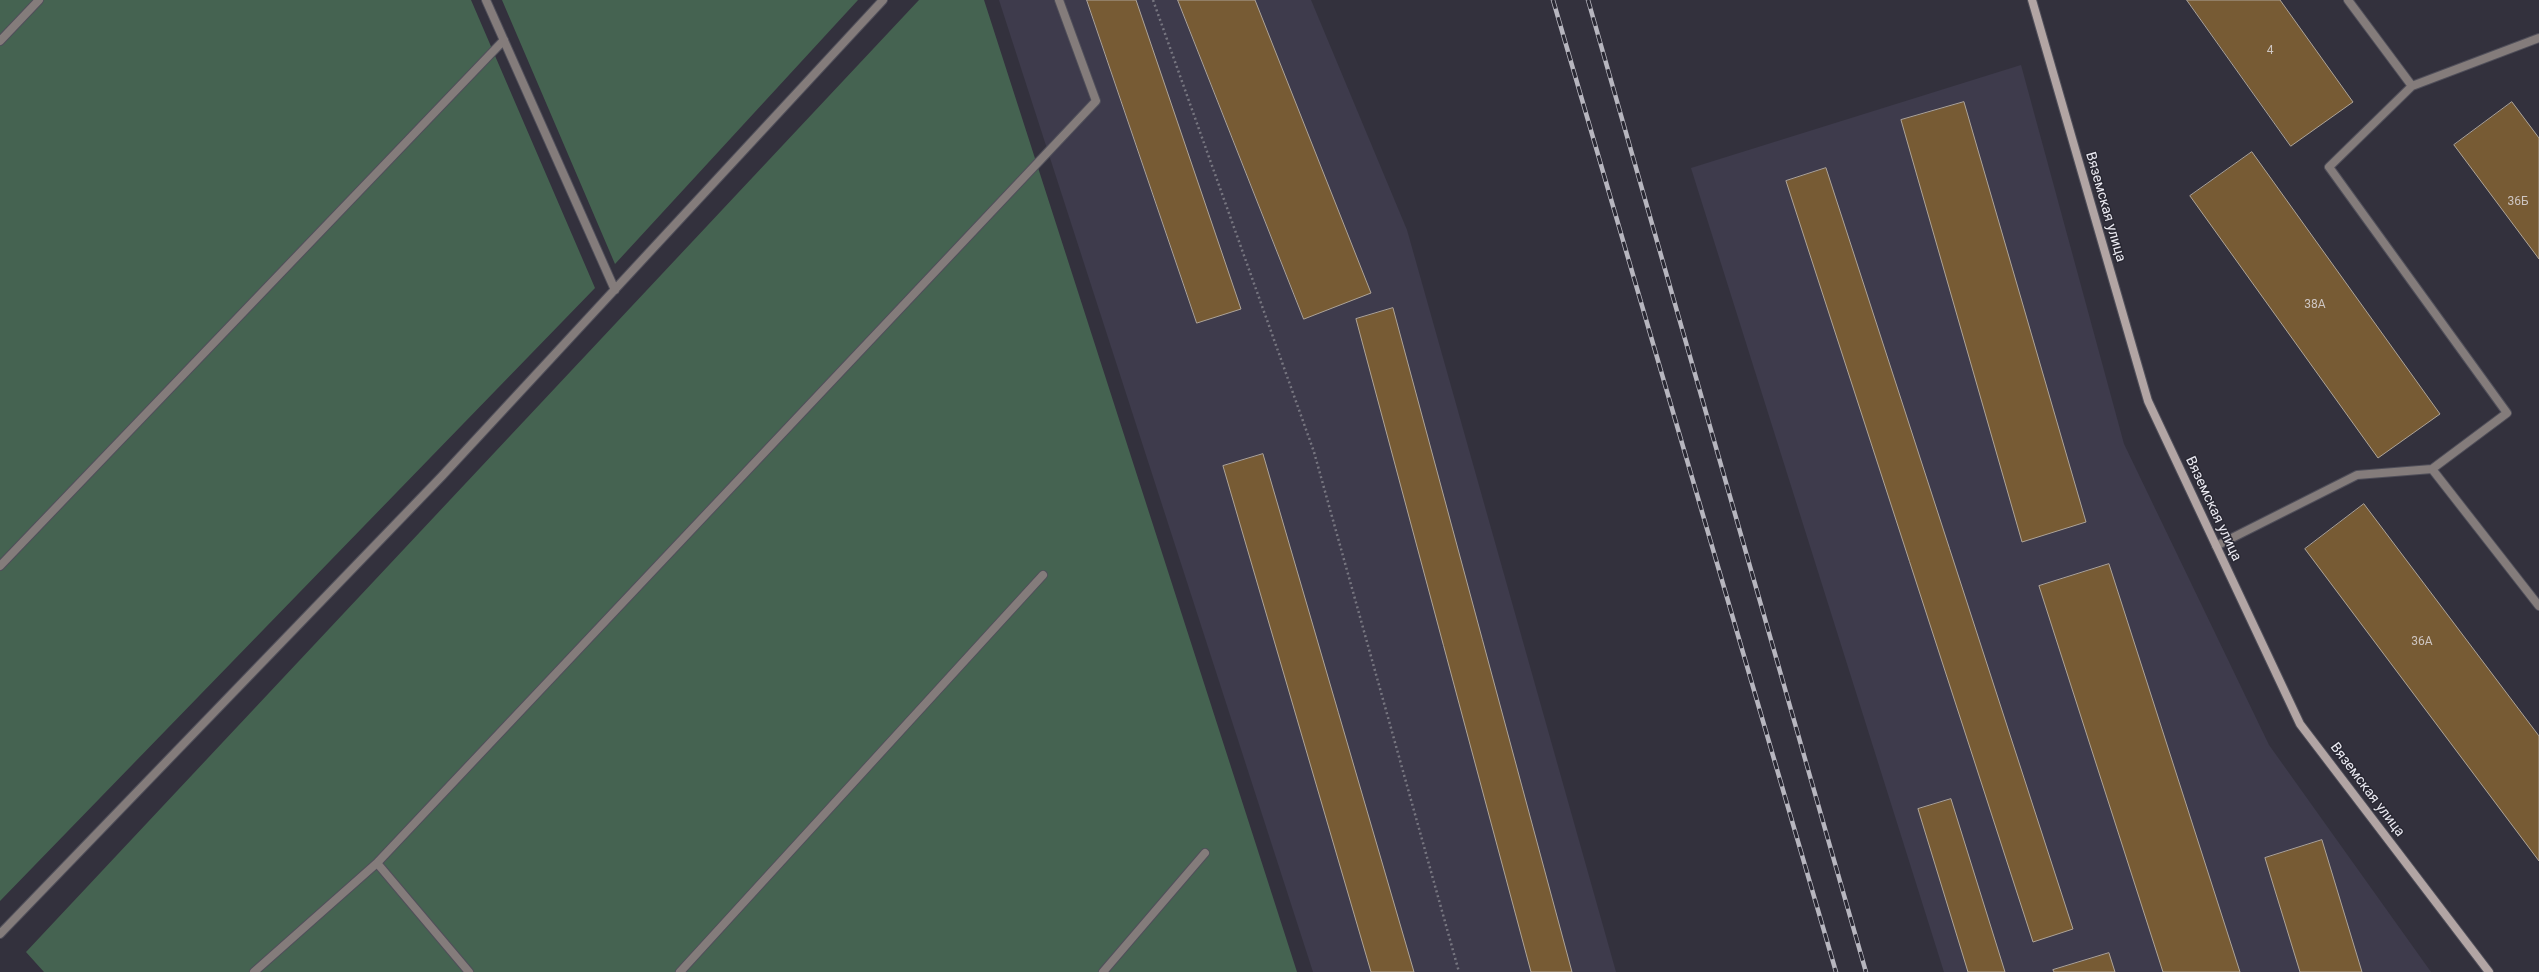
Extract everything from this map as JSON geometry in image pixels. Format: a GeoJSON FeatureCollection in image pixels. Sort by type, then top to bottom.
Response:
{"type":"FeatureCollection","features":[{"type":"Feature","properties":{"kind":"main road","name":"Вяземская улица"},"geometry":{"type":"LineString","coordinates":[[2032,0],[2148,401],[2216,546],[2300,724],[2489,972]]}},
{"type":"Feature","properties":{"kind":"lane"},"geometry":{"type":"LineString","coordinates":[[0,41],[39,0]]}},
{"type":"Feature","properties":{"kind":"lane"},"geometry":{"type":"LineString","coordinates":[[486,0],[615,290]]}},
{"type":"Feature","properties":{"kind":"lane"},"geometry":{"type":"LineString","coordinates":[[0,934],[442,476],[883,0]]}},
{"type":"Feature","properties":{"kind":"lane"},"geometry":{"type":"LineString","coordinates":[[254,972],[377,863],[1096,101],[1059,0]]}},
{"type":"Feature","properties":{"kind":"lane"},"geometry":{"type":"LineString","coordinates":[[2348,0],[2412,86]]}},
{"type":"Feature","properties":{"kind":"lane"},"geometry":{"type":"LineString","coordinates":[[2216,546],[2357,475],[2432,469],[2507,413],[2329,167],[2412,86],[2539,38]]}},
{"type":"Feature","properties":{"kind":"lane"},"geometry":{"type":"LineString","coordinates":[[0,566],[504,40]]}},
{"type":"Feature","properties":{"kind":"lane"},"geometry":{"type":"LineString","coordinates":[[2432,469],[2539,606]]}},
{"type":"Feature","properties":{"kind":"lane"},"geometry":{"type":"LineString","coordinates":[[680,972],[1043,575]]}},
{"type":"Feature","properties":{"kind":"lane"},"geometry":{"type":"LineString","coordinates":[[1103,972],[1205,853]]}},
{"type":"Feature","properties":{"kind":"lane"},"geometry":{"type":"LineString","coordinates":[[377,863],[469,972]]}},
{"type":"Feature","properties":{"kind":"path"},"geometry":{"type":"LineString","coordinates":[[1153,0],[1314,452],[1459,972]]}},
{"type":"Feature","properties":{"kind":"shaded area"},"geometry":{"type":"Polygon","coordinates":[[[999,0],[1311,0],[1407,230],[1616,972],[1313,972],[999,0]]]}},
{"type":"Feature","properties":{"kind":"shaded area"},"geometry":{"type":"Polygon","coordinates":[[[2021,65],[2124,444],[2269,745],[2431,972],[1944,972],[1691,168],[2021,65]]]}},
{"type":"Feature","properties":{"kind":"green space"},"geometry":{"type":"Polygon","coordinates":[[[0,0],[471,0],[595,288],[0,901],[0,0]]]}},
{"type":"Feature","properties":{"kind":"green space"},"geometry":{"type":"Polygon","coordinates":[[[502,0],[858,0],[615,264],[502,0]]]}},
{"type":"Feature","properties":{"kind":"green space"},"geometry":{"type":"Polygon","coordinates":[[[919,0],[984,0],[1297,972],[44,972],[26,952],[919,0]]]}},
{"type":"Feature","properties":{"kind":"building"},"geometry":{"type":"Polygon","coordinates":[[[1087,0],[1136,0],[1241,309],[1197,323],[1087,0]]]}},
{"type":"Feature","properties":{"kind":"building"},"geometry":{"type":"Polygon","coordinates":[[[1178,0],[1255,0],[1371,293],[1304,319],[1178,0]]]}},
{"type":"Feature","properties":{"kind":"building"},"geometry":{"type":"Polygon","coordinates":[[[2187,0],[2280,0],[2353,102],[2291,146],[2187,0]]]}},
{"type":"Feature","properties":{"kind":"building"},"geometry":{"type":"Polygon","coordinates":[[[1964,102],[2086,522],[2022,542],[1901,120],[1964,102]]]}},
{"type":"Feature","properties":{"kind":"building"},"geometry":{"type":"Polygon","coordinates":[[[2512,102],[2539,138],[2539,259],[2454,145],[2512,102]]]}},
{"type":"Feature","properties":{"kind":"building"},"geometry":{"type":"Polygon","coordinates":[[[2252,152],[2440,414],[2378,458],[2190,196],[2252,152]]]}},
{"type":"Feature","properties":{"kind":"building"},"geometry":{"type":"Polygon","coordinates":[[[1826,168],[2073,929],[2033,942],[1786,181],[1826,168]]]}},
{"type":"Feature","properties":{"kind":"building"},"geometry":{"type":"Polygon","coordinates":[[[1393,308],[1572,972],[1531,972],[1356,319],[1393,308]]]}},
{"type":"Feature","properties":{"kind":"building"},"geometry":{"type":"Polygon","coordinates":[[[1263,454],[1414,972],[1371,972],[1223,466],[1263,454]]]}},
{"type":"Feature","properties":{"kind":"building"},"geometry":{"type":"Polygon","coordinates":[[[2364,504],[2539,736],[2539,861],[2305,549],[2364,504]]]}},
{"type":"Feature","properties":{"kind":"building"},"geometry":{"type":"Polygon","coordinates":[[[2109,564],[2240,972],[2163,972],[2039,586],[2109,564]]]}},
{"type":"Feature","properties":{"kind":"building"},"geometry":{"type":"Polygon","coordinates":[[[1951,799],[2005,972],[1968,972],[1918,809],[1951,799]]]}},
{"type":"Feature","properties":{"kind":"building"},"geometry":{"type":"Polygon","coordinates":[[[2322,840],[2362,972],[2300,972],[2265,858],[2322,840]]]}},
{"type":"Feature","properties":{"kind":"building"},"geometry":{"type":"Polygon","coordinates":[[[2109,953],[2115,972],[2054,972],[2053,970],[2109,953]]]}},
{"type":"Feature","properties":{"kind":"railway"},"geometry":{"type":"LineString","coordinates":[[1553,0],[1836,972]]}},
{"type":"Feature","properties":{"kind":"railway"},"geometry":{"type":"LineString","coordinates":[[1588,0],[1866,972]]}}]}
